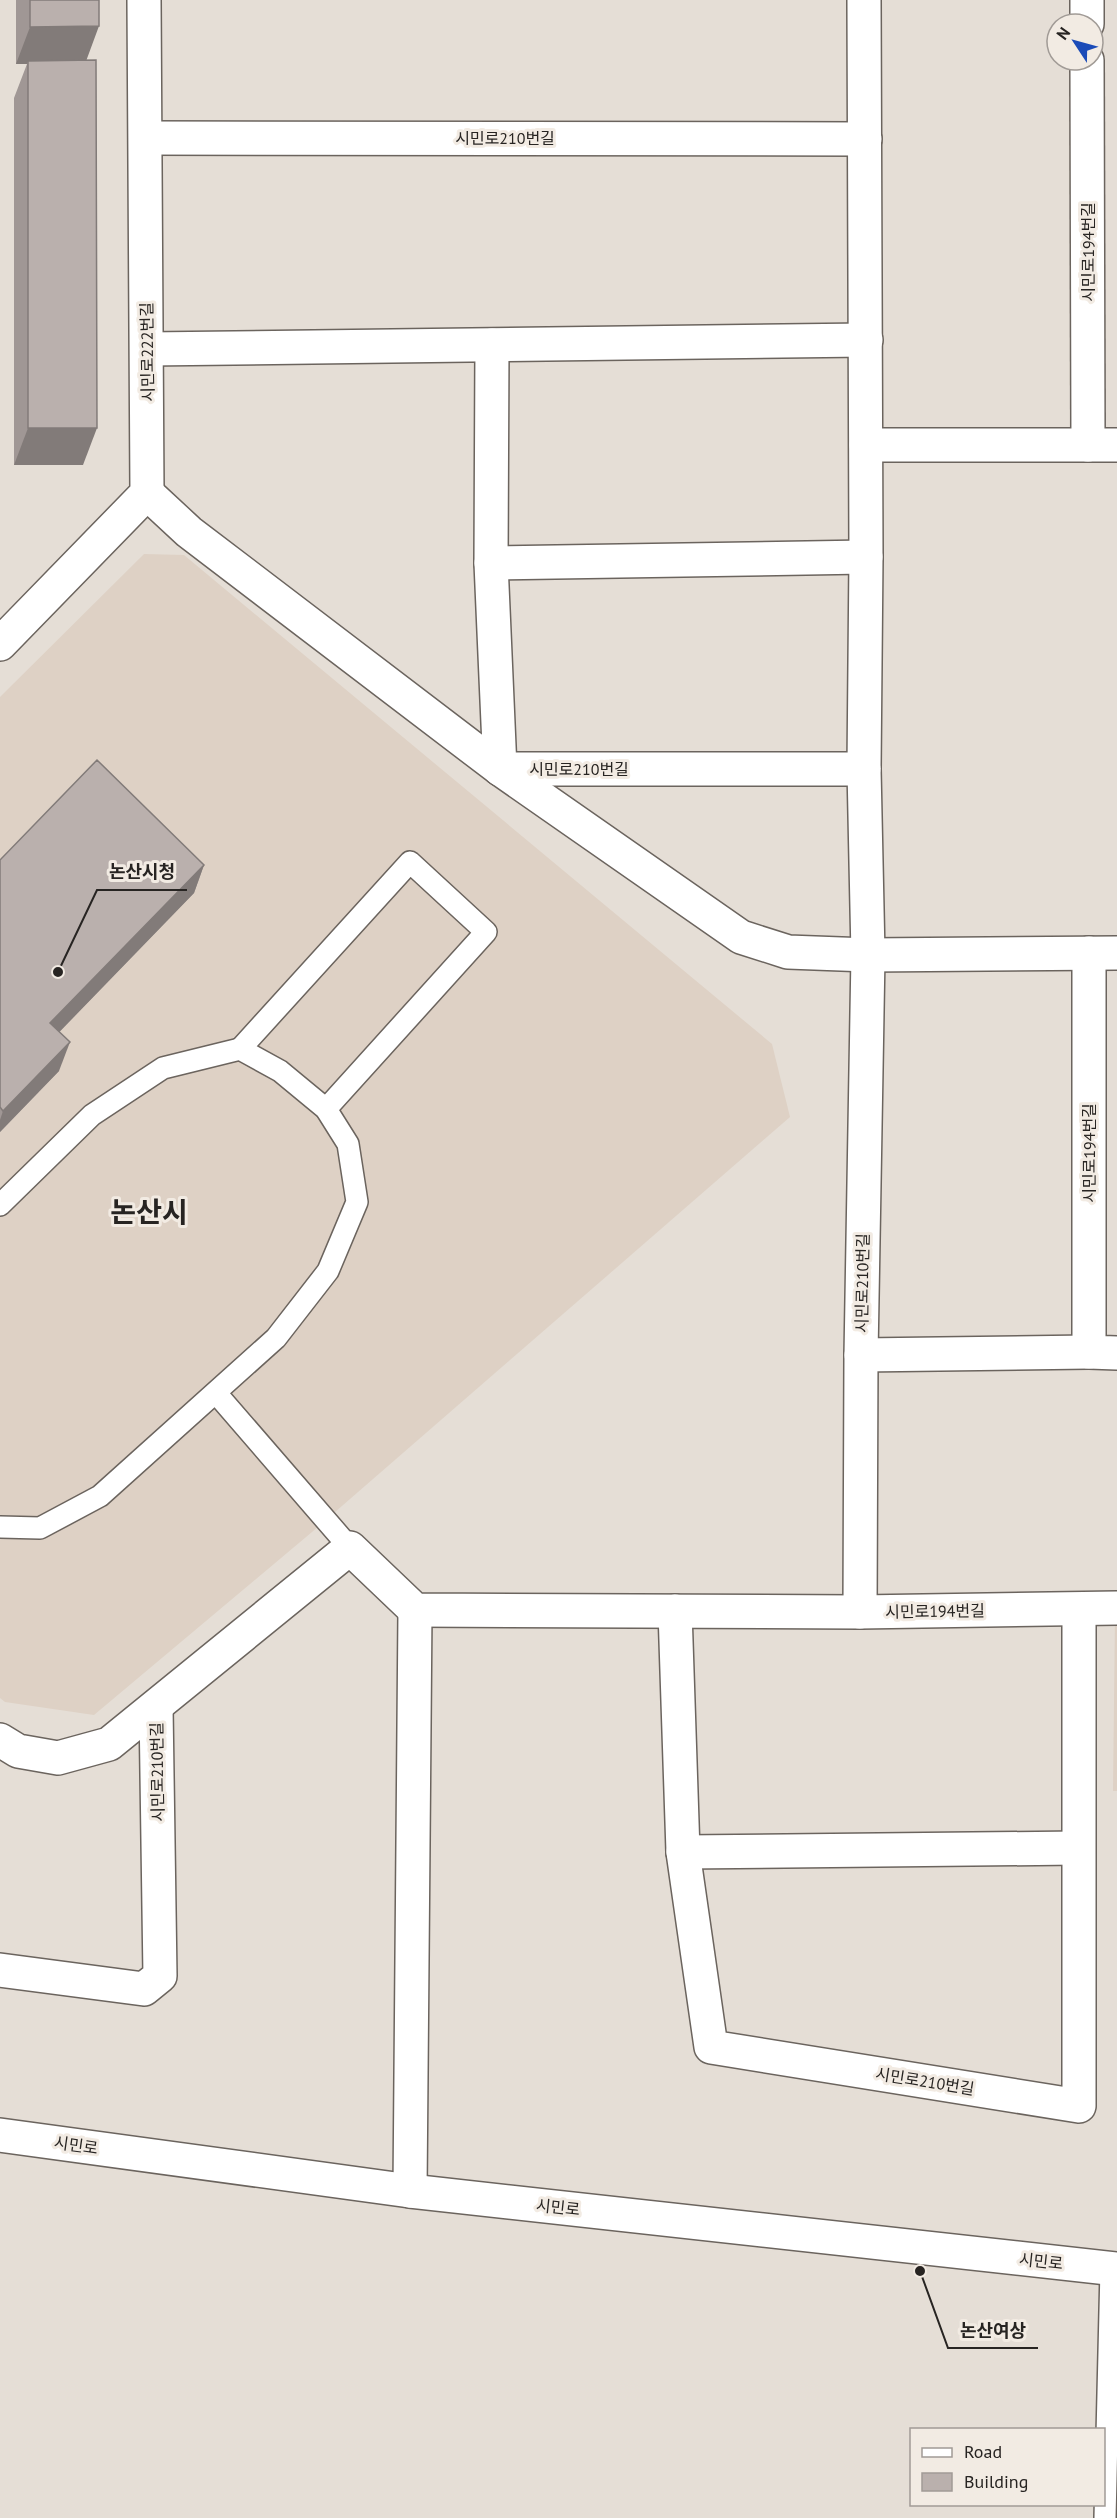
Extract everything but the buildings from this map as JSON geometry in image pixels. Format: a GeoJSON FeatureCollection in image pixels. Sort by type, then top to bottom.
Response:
{"type":"FeatureCollection","features":[{"type":"Feature","properties":{"kind":"street","name":"시민로222번길"},"geometry":{"type":"LineString","coordinates":[[144,0],[147,493]]}},
{"type":"Feature","properties":{"kind":"street","name":"시민로210번길"},"geometry":{"type":"LineString","coordinates":[[860,1612],[861,1355],[868,955],[864,769],[866,340],[864,0]]}},
{"type":"Feature","properties":{"kind":"street","name":"시민로194번길"},"geometry":{"type":"LineString","coordinates":[[1087,72],[1103,445]]}},
{"type":"Feature","properties":{"kind":"street","name":"시민로210번길"},"geometry":{"type":"LineString","coordinates":[[146,138],[865,139]]}},
{"type":"Feature","properties":{"kind":"street"},"geometry":{"type":"LineString","coordinates":[[147,349],[866,340]]}},
{"type":"Feature","properties":{"kind":"street"},"geometry":{"type":"LineString","coordinates":[[492,345],[491,563],[500,769]]}},
{"type":"Feature","properties":{"kind":"street"},"geometry":{"type":"LineString","coordinates":[[866,446],[1103,445]]}},
{"type":"Feature","properties":{"kind":"street"},"geometry":{"type":"LineString","coordinates":[[0,644],[147,493],[189,532],[500,769],[741,937],[788,952],[868,955],[1103,953]]}},
{"type":"Feature","properties":{"kind":"street"},"geometry":{"type":"LineString","coordinates":[[491,563],[866,557]]}},
{"type":"Feature","properties":{"kind":"street","name":"시민로210번길"},"geometry":{"type":"LineString","coordinates":[[500,769],[864,769]]}},
{"type":"Feature","properties":{"kind":"street","name":"시민로194번길"},"geometry":{"type":"LineString","coordinates":[[1103,953],[1103,1353]]}},
{"type":"Feature","properties":{"kind":"street"},"geometry":{"type":"LineString","coordinates":[[861,1355],[1103,1353]]}},
{"type":"Feature","properties":{"kind":"street","name":"시민로210번길"},"geometry":{"type":"LineString","coordinates":[[0,1970],[144,1989],[160,1976],[156,1707],[350,1548]]}},
{"type":"Feature","properties":{"kind":"street"},"geometry":{"type":"LineString","coordinates":[[350,1548],[415,1610],[860,1612]]}},
{"type":"Feature","properties":{"kind":"street","name":"시민로194번길"},"geometry":{"type":"LineString","coordinates":[[860,1612],[1117,1608]]}},
{"type":"Feature","properties":{"kind":"street"},"geometry":{"type":"LineString","coordinates":[[410,2191],[415,1610]]}},
{"type":"Feature","properties":{"kind":"street","name":"시민로210번길"},"geometry":{"type":"LineString","coordinates":[[675,1611],[683,1852],[711,2047],[1079,2106],[1079,1610]]}},
{"type":"Feature","properties":{"kind":"street"},"geometry":{"type":"LineString","coordinates":[[0,1740],[18,1751],[58,1758],[109,1744],[156,1707]]}},
{"type":"Feature","properties":{"kind":"street"},"geometry":{"type":"LineString","coordinates":[[683,1852],[1078,1848]]}},
{"type":"Feature","properties":{"kind":"street","name":"시민로"},"geometry":{"type":"LineString","coordinates":[[0,2135],[410,2191],[1114,2269]]}},
{"type":"Feature","properties":{"kind":"lane"},"geometry":{"type":"LineString","coordinates":[[0,1205],[92,1115],[163,1068],[240,1049],[411,862],[486,932],[326,1109]]}},
{"type":"Feature","properties":{"kind":"lane"},"geometry":{"type":"LineString","coordinates":[[0,1527],[39,1528],[100,1496],[276,1338],[328,1271],[357,1202],[348,1144],[326,1109],[280,1071],[240,1049]]}},
{"type":"Feature","properties":{"kind":"lane"},"geometry":{"type":"LineString","coordinates":[[216,1393],[350,1548]]}},
{"type":"Feature","properties":{"kind":"lane"},"geometry":{"type":"LineString","coordinates":[[1105,2518],[1114,2269]]}},
{"type":"Feature","properties":{"kind":"shaded area"},"geometry":{"type":"Polygon","coordinates":[[[144,554],[184,555],[772,1044],[790,1117],[312,1532],[94,1715],[5,1702],[0,1698],[0,697],[144,554]]]}},
{"type":"Feature","properties":{"kind":"shaded area"},"geometry":{"type":"Polygon","coordinates":[[[1115,1614],[1117,1614],[1117,1791],[1113,1791],[1115,1614]]]}},
{"type":"Feature","properties":{"kind":"place","name":"논산시청"},"geometry":{"type":"Point","coordinates":[58,972]}},
{"type":"Feature","properties":{"kind":"place","name":"논산여상"},"geometry":{"type":"Point","coordinates":[920,2271]}},
{"type":"Feature","properties":{"kind":"district","name":"논산시"},"geometry":{"type":"Point","coordinates":[149,1211]}}]}
